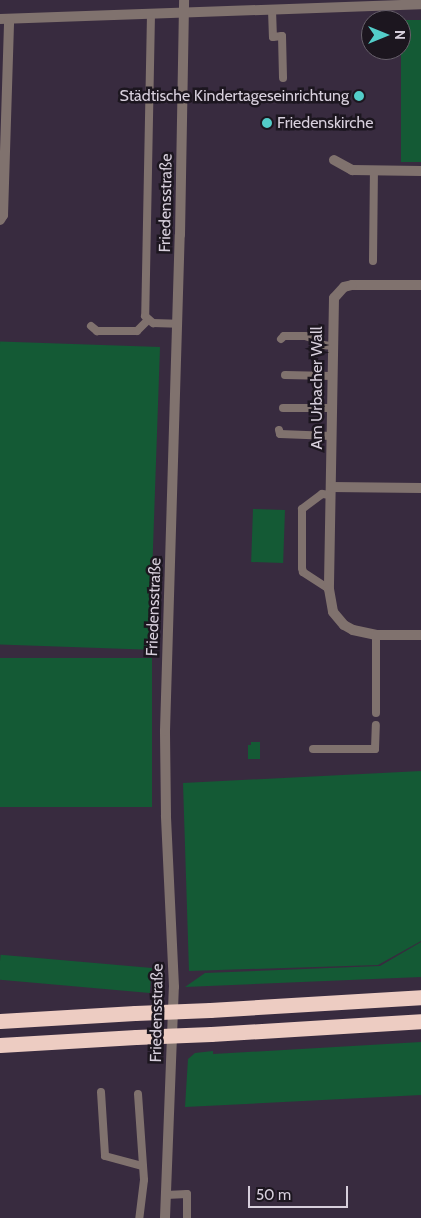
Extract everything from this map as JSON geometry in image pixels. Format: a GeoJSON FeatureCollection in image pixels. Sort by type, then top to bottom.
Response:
{"type":"FeatureCollection","features":[{"type":"Feature","properties":{"kind":"highway"},"geometry":{"type":"LineString","coordinates":[[0,1022],[421,997]]}},
{"type":"Feature","properties":{"kind":"highway"},"geometry":{"type":"LineString","coordinates":[[0,1045],[421,1021]]}},
{"type":"Feature","properties":{"kind":"street","name":"Friedensstraße"},"geometry":{"type":"LineString","coordinates":[[163,1217],[166,1195],[174,987],[166,815],[165,731],[178,324],[184,0]]}},
{"type":"Feature","properties":{"kind":"street"},"geometry":{"type":"LineString","coordinates":[[0,220],[3,215],[4,19],[421,4]]}},
{"type":"Feature","properties":{"kind":"street"},"geometry":{"type":"LineString","coordinates":[[334,160],[352,170],[421,171]]}},
{"type":"Feature","properties":{"kind":"street","name":"Am Urbacher Wall"},"geometry":{"type":"LineString","coordinates":[[421,285],[352,285],[340,291],[333,305],[329,589],[333,612],[344,625],[353,630],[376,636],[421,635]]}},
{"type":"Feature","properties":{"kind":"street"},"geometry":{"type":"LineString","coordinates":[[331,491],[421,488]]}},
{"type":"Feature","properties":{"kind":"lane"},"geometry":{"type":"LineString","coordinates":[[272,10],[273,37],[282,36],[283,78]]}},
{"type":"Feature","properties":{"kind":"lane"},"geometry":{"type":"LineString","coordinates":[[151,14],[144,308],[145,316],[153,323],[178,324]]}},
{"type":"Feature","properties":{"kind":"lane"},"geometry":{"type":"LineString","coordinates":[[373,261],[374,170]]}},
{"type":"Feature","properties":{"kind":"lane"},"geometry":{"type":"LineString","coordinates":[[91,326],[97,331],[138,331],[148,320]]}},
{"type":"Feature","properties":{"kind":"lane"},"geometry":{"type":"LineString","coordinates":[[281,339],[284,336],[305,336],[323,345],[332,346]]}},
{"type":"Feature","properties":{"kind":"lane"},"geometry":{"type":"LineString","coordinates":[[285,375],[332,376]]}},
{"type":"Feature","properties":{"kind":"lane"},"geometry":{"type":"LineString","coordinates":[[284,408],[332,408]]}},
{"type":"Feature","properties":{"kind":"lane"},"geometry":{"type":"LineString","coordinates":[[279,430],[280,434],[332,436]]}},
{"type":"Feature","properties":{"kind":"lane"},"geometry":{"type":"LineString","coordinates":[[329,589],[303,572],[302,509],[322,494],[331,491]]}},
{"type":"Feature","properties":{"kind":"lane"},"geometry":{"type":"LineString","coordinates":[[376,636],[376,713]]}},
{"type":"Feature","properties":{"kind":"lane"},"geometry":{"type":"LineString","coordinates":[[313,749],[375,749],[376,725]]}},
{"type":"Feature","properties":{"kind":"lane"},"geometry":{"type":"LineString","coordinates":[[101,1092],[105,1156],[143,1166]]}},
{"type":"Feature","properties":{"kind":"lane"},"geometry":{"type":"LineString","coordinates":[[138,1094],[143,1166],[143,1196],[139,1218]]}},
{"type":"Feature","properties":{"kind":"lane"},"geometry":{"type":"LineString","coordinates":[[166,1195],[188,1194],[187,1218]]}},
{"type":"Feature","properties":{"kind":"green space"},"geometry":{"type":"Polygon","coordinates":[[[411,20],[421,20],[421,162],[401,162],[401,60],[411,60],[411,20]]]}},
{"type":"Feature","properties":{"kind":"green space"},"geometry":{"type":"Polygon","coordinates":[[[0,341],[160,347],[149,650],[0,645],[0,341]]]}},
{"type":"Feature","properties":{"kind":"green space"},"geometry":{"type":"Polygon","coordinates":[[[253,509],[285,510],[283,563],[251,562],[253,509]]]}},
{"type":"Feature","properties":{"kind":"green space"},"geometry":{"type":"Polygon","coordinates":[[[0,658],[152,658],[152,807],[0,807],[0,658]]]}},
{"type":"Feature","properties":{"kind":"green space"},"geometry":{"type":"Polygon","coordinates":[[[251,742],[260,742],[260,759],[248,759],[248,745],[251,745],[251,742]]]}},
{"type":"Feature","properties":{"kind":"green space"},"geometry":{"type":"Polygon","coordinates":[[[421,771],[421,941],[378,965],[189,971],[183,783],[421,771]]]}},
{"type":"Feature","properties":{"kind":"green space"},"geometry":{"type":"Polygon","coordinates":[[[421,942],[421,977],[185,987],[205,973],[380,966],[421,942]]]}},
{"type":"Feature","properties":{"kind":"green space"},"geometry":{"type":"Polygon","coordinates":[[[1,955],[152,968],[150,993],[0,980],[1,955]]]}},
{"type":"Feature","properties":{"kind":"green space"},"geometry":{"type":"Polygon","coordinates":[[[421,1042],[421,1095],[185,1107],[188,1059],[195,1053],[213,1051],[213,1054],[421,1042]]]}},
{"type":"Feature","properties":{"kind":"place","name":"Städtische Kindertageseinrichtung"},"geometry":{"type":"Point","coordinates":[359,96]}},
{"type":"Feature","properties":{"kind":"place","name":"Friedenskirche"},"geometry":{"type":"Point","coordinates":[267,123]}}]}
